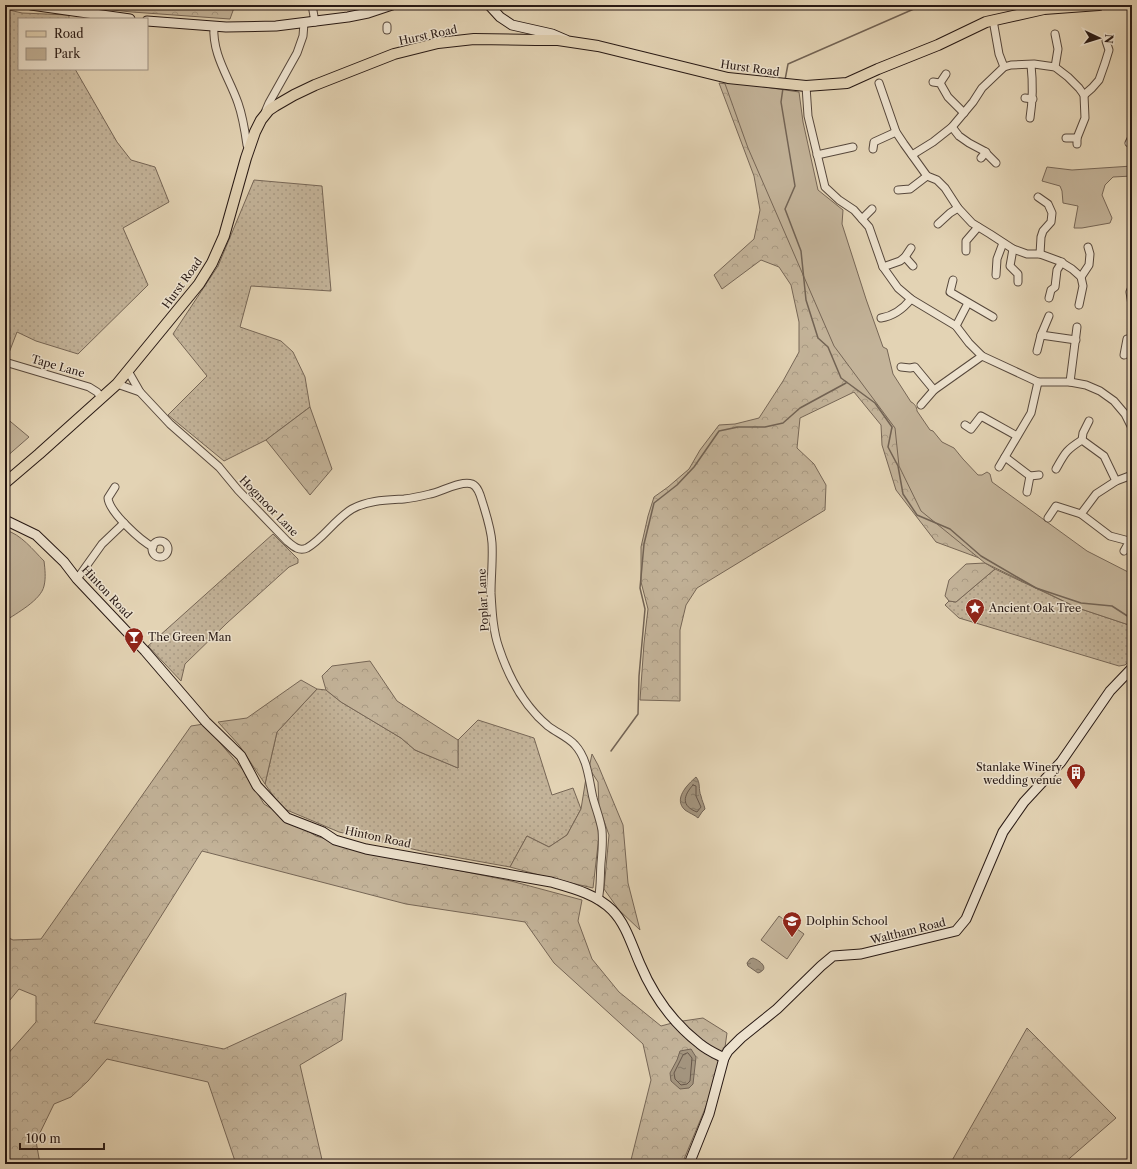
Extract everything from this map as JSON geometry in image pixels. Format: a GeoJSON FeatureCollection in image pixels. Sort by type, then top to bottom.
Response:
{"type":"FeatureCollection","features":[{"type":"Feature","properties":{"kind":"main road"},"geometry":{"type":"LineString","coordinates":[[31,5],[123,18]]}},
{"type":"Feature","properties":{"kind":"main road"},"geometry":{"type":"LineString","coordinates":[[148,21],[214,26],[264,27],[348,18],[392,5]]}},
{"type":"Feature","properties":{"kind":"main road"},"geometry":{"type":"LineString","coordinates":[[490,5],[500,17],[512,25],[552,34],[568,41]]}},
{"type":"Feature","properties":{"kind":"main road","name":"Hurst Road"},"geometry":{"type":"LineString","coordinates":[[5,483],[117,384],[199,284],[219,249],[228,223],[249,148],[250,131],[269,110],[282,101],[315,85],[394,54],[438,43],[465,40],[568,41],[598,46],[716,76],[806,86],[847,83],[878,69],[938,46],[986,22],[1044,9],[1099,5]]}},
{"type":"Feature","properties":{"kind":"main road"},"geometry":{"type":"LineString","coordinates":[[516,40],[517,27]]}},
{"type":"Feature","properties":{"kind":"main road","name":"Hinton Road"},"geometry":{"type":"LineString","coordinates":[[5,520],[36,535],[64,562],[77,579],[141,646],[206,722],[241,756],[257,786],[287,818],[323,832],[335,840],[366,849],[551,882],[572,888],[598,900],[611,909],[617,916],[633,947],[645,976],[659,1001],[676,1022],[701,1046],[724,1058]]}},
{"type":"Feature","properties":{"kind":"main road","name":"Waltham Road"},"geometry":{"type":"LineString","coordinates":[[689,1164],[709,1114],[724,1058],[728,1052],[741,1038],[777,1009],[833,956],[861,954],[956,931],[966,920],[1004,832],[1024,802],[1061,762],[1110,691],[1132,668]]}},
{"type":"Feature","properties":{"kind":"street"},"geometry":{"type":"LineString","coordinates":[[312,5],[315,22]]}},
{"type":"Feature","properties":{"kind":"street"},"geometry":{"type":"LineString","coordinates":[[993,20],[999,54],[1004,67]]}},
{"type":"Feature","properties":{"kind":"street"},"geometry":{"type":"LineString","coordinates":[[265,114],[269,103],[297,53],[303,36],[304,23]]}},
{"type":"Feature","properties":{"kind":"street"},"geometry":{"type":"LineString","coordinates":[[214,26],[214,39],[221,63],[250,131]]}},
{"type":"Feature","properties":{"kind":"street"},"geometry":{"type":"LineString","coordinates":[[1055,34],[1058,49],[1055,67]]}},
{"type":"Feature","properties":{"kind":"street"},"geometry":{"type":"LineString","coordinates":[[1084,95],[1099,80],[1105,63],[1112,51],[1106,41]]}},
{"type":"Feature","properties":{"kind":"street"},"geometry":{"type":"LineString","coordinates":[[912,155],[933,142],[952,127],[973,102],[982,88],[1004,67],[1011,65],[1034,64],[1055,67],[1079,88],[1084,95],[1085,118],[1077,141],[1066,138]]}},
{"type":"Feature","properties":{"kind":"street"},"geometry":{"type":"LineString","coordinates":[[1030,118],[1033,99],[1031,65]]}},
{"type":"Feature","properties":{"kind":"street"},"geometry":{"type":"LineString","coordinates":[[946,74],[936,82],[964,113]]}},
{"type":"Feature","properties":{"kind":"street"},"geometry":{"type":"LineString","coordinates":[[879,82],[885,106],[896,132],[927,176],[937,180],[946,188],[958,208],[972,223],[978,227],[1013,249],[1027,254],[1040,254],[1062,262],[1072,269],[1081,277],[1083,286],[1079,305]]}},
{"type":"Feature","properties":{"kind":"street"},"geometry":{"type":"LineString","coordinates":[[806,86],[808,116],[825,187],[839,200],[854,210],[869,227],[883,267],[898,288],[911,299],[956,326],[982,356],[1038,382],[1070,382],[1100,391],[1114,401],[1125,414],[1132,428]]}},
{"type":"Feature","properties":{"kind":"street"},"geometry":{"type":"LineString","coordinates":[[276,92],[282,101]]}},
{"type":"Feature","properties":{"kind":"street"},"geometry":{"type":"LineString","coordinates":[[1025,98],[1033,99]]}},
{"type":"Feature","properties":{"kind":"street"},"geometry":{"type":"LineString","coordinates":[[952,127],[959,136],[986,152],[996,163]]}},
{"type":"Feature","properties":{"kind":"street"},"geometry":{"type":"LineString","coordinates":[[873,149],[874,142],[896,132]]}},
{"type":"Feature","properties":{"kind":"street"},"geometry":{"type":"LineString","coordinates":[[817,155],[853,147]]}},
{"type":"Feature","properties":{"kind":"street"},"geometry":{"type":"LineString","coordinates":[[980,158],[986,152]]}},
{"type":"Feature","properties":{"kind":"street"},"geometry":{"type":"LineString","coordinates":[[898,190],[910,189],[927,176]]}},
{"type":"Feature","properties":{"kind":"street"},"geometry":{"type":"LineString","coordinates":[[1038,197],[1048,204],[1052,213],[1051,222],[1043,231],[1041,237],[1040,254]]}},
{"type":"Feature","properties":{"kind":"street"},"geometry":{"type":"LineString","coordinates":[[938,224],[946,222],[950,213],[958,208]]}},
{"type":"Feature","properties":{"kind":"street"},"geometry":{"type":"LineString","coordinates":[[862,220],[872,209]]}},
{"type":"Feature","properties":{"kind":"street"},"geometry":{"type":"LineString","coordinates":[[966,251],[966,241],[978,227]]}},
{"type":"Feature","properties":{"kind":"street"},"geometry":{"type":"LineString","coordinates":[[996,275],[997,259],[1003,243]]}},
{"type":"Feature","properties":{"kind":"street"},"geometry":{"type":"LineString","coordinates":[[1081,277],[1089,265],[1090,254],[1088,247]]}},
{"type":"Feature","properties":{"kind":"street"},"geometry":{"type":"LineString","coordinates":[[883,267],[900,261],[905,257],[910,248]]}},
{"type":"Feature","properties":{"kind":"street"},"geometry":{"type":"LineString","coordinates":[[1013,249],[1010,266],[1018,274],[1018,282]]}},
{"type":"Feature","properties":{"kind":"street"},"geometry":{"type":"LineString","coordinates":[[905,257],[913,266]]}},
{"type":"Feature","properties":{"kind":"street"},"geometry":{"type":"LineString","coordinates":[[1050,298],[1051,290],[1054,287],[1057,270],[1062,262]]}},
{"type":"Feature","properties":{"kind":"street"},"geometry":{"type":"LineString","coordinates":[[953,280],[950,292],[993,317]]}},
{"type":"Feature","properties":{"kind":"street"},"geometry":{"type":"LineString","coordinates":[[1132,287],[1130,292],[1132,305]]}},
{"type":"Feature","properties":{"kind":"street"},"geometry":{"type":"LineString","coordinates":[[881,318],[889,317],[904,309],[911,299]]}},
{"type":"Feature","properties":{"kind":"street"},"geometry":{"type":"LineString","coordinates":[[956,326],[968,303]]}},
{"type":"Feature","properties":{"kind":"street"},"geometry":{"type":"LineString","coordinates":[[1037,350],[1041,335],[1049,316]]}},
{"type":"Feature","properties":{"kind":"street"},"geometry":{"type":"LineString","coordinates":[[1070,382],[1077,327]]}},
{"type":"Feature","properties":{"kind":"street"},"geometry":{"type":"LineString","coordinates":[[1041,335],[1076,340]]}},
{"type":"Feature","properties":{"kind":"street"},"geometry":{"type":"LineString","coordinates":[[1127,339],[1127,352]]}},
{"type":"Feature","properties":{"kind":"street"},"geometry":{"type":"LineString","coordinates":[[921,404],[934,390],[982,356]]}},
{"type":"Feature","properties":{"kind":"street","name":"Tape Lane"},"geometry":{"type":"LineString","coordinates":[[5,362],[89,387],[97,392],[101,397]]}},
{"type":"Feature","properties":{"kind":"street"},"geometry":{"type":"LineString","coordinates":[[901,367],[910,368],[917,364],[934,390]]}},
{"type":"Feature","properties":{"kind":"street","name":"Hogmoor Lane"},"geometry":{"type":"LineString","coordinates":[[128,371],[140,392],[170,424],[219,467],[238,490],[287,541],[298,549],[307,548],[337,520],[352,508],[361,504],[417,497],[439,492],[458,485],[472,484]]}},
{"type":"Feature","properties":{"kind":"street"},"geometry":{"type":"LineString","coordinates":[[999,467],[1031,413],[1038,382]]}},
{"type":"Feature","properties":{"kind":"street","name":"Hogmoor Lane"},"geometry":{"type":"LineString","coordinates":[[117,384],[140,392]]}},
{"type":"Feature","properties":{"kind":"street"},"geometry":{"type":"LineString","coordinates":[[1125,414],[1132,409]]}},
{"type":"Feature","properties":{"kind":"street"},"geometry":{"type":"LineString","coordinates":[[968,427],[978,414],[1017,436]]}},
{"type":"Feature","properties":{"kind":"street"},"geometry":{"type":"LineString","coordinates":[[1082,440],[1083,432],[1090,421]]}},
{"type":"Feature","properties":{"kind":"street"},"geometry":{"type":"LineString","coordinates":[[1056,469],[1069,448],[1082,440]]}},
{"type":"Feature","properties":{"kind":"street"},"geometry":{"type":"LineString","coordinates":[[1082,440],[1104,456],[1116,481]]}},
{"type":"Feature","properties":{"kind":"street"},"geometry":{"type":"LineString","coordinates":[[1005,457],[1030,476],[1039,475]]}},
{"type":"Feature","properties":{"kind":"street"},"geometry":{"type":"LineString","coordinates":[[1081,514],[1096,494],[1116,481],[1132,475]]}},
{"type":"Feature","properties":{"kind":"street"},"geometry":{"type":"LineString","coordinates":[[1027,492],[1030,476]]}},
{"type":"Feature","properties":{"kind":"street","name":"Poplar Lane"},"geometry":{"type":"LineString","coordinates":[[472,484],[476,487],[481,496],[489,523],[492,541],[492,607],[499,648],[514,684],[529,708],[550,727],[576,746],[585,764],[602,831],[598,900]]}},
{"type":"Feature","properties":{"kind":"street"},"geometry":{"type":"LineString","coordinates":[[115,487],[109,495],[109,505],[124,523],[146,543],[153,547]]}},
{"type":"Feature","properties":{"kind":"street"},"geometry":{"type":"LineString","coordinates":[[1048,518],[1056,506],[1081,514],[1110,536],[1131,539],[1124,551]]}},
{"type":"Feature","properties":{"kind":"street"},"geometry":{"type":"LineString","coordinates":[[77,579],[102,544],[124,523]]}},
{"type":"Feature","properties":{"kind":"green space"},"geometry":{"type":"Polygon","coordinates":[[[62,5],[235,5],[230,19],[62,5]]]}},
{"type":"Feature","properties":{"kind":"green space"},"geometry":{"type":"Polygon","coordinates":[[[5,9],[22,13],[69,15],[69,18],[18,18],[18,70],[76,70],[117,142],[131,160],[155,167],[169,202],[123,228],[148,285],[78,354],[36,341],[17,332],[7,358],[5,357],[5,9]]]}},
{"type":"Feature","properties":{"kind":"green space"},"geometry":{"type":"Polygon","coordinates":[[[724,81],[799,92],[803,122],[818,190],[843,210],[842,224],[883,347],[887,349],[893,374],[911,402],[915,405],[917,411],[930,430],[933,431],[942,442],[954,448],[978,475],[982,475],[987,472],[990,474],[992,482],[1087,551],[1132,574],[1130,580],[1132,586],[1132,626],[1078,608],[985,563],[921,511],[899,466],[895,428],[834,346],[748,148],[724,81]]]}},
{"type":"Feature","properties":{"kind":"green space"},"geometry":{"type":"Polygon","coordinates":[[[719,83],[795,93],[817,200],[883,372],[1028,576],[936,542],[896,490],[882,445],[881,425],[854,392],[800,418],[797,448],[814,464],[826,485],[825,510],[697,588],[686,605],[680,630],[680,701],[640,700],[648,609],[641,582],[641,547],[654,497],[689,469],[700,450],[719,425],[735,424],[759,418],[783,381],[799,352],[799,322],[791,285],[779,267],[761,260],[722,289],[714,275],[754,239],[760,210],[754,176],[719,83]]]}},
{"type":"Feature","properties":{"kind":"green space"},"geometry":{"type":"Polygon","coordinates":[[[1132,166],[1132,176],[1113,177],[1105,185],[1102,195],[1112,218],[1110,223],[1082,228],[1074,228],[1078,206],[1063,203],[1060,186],[1042,181],[1047,167],[1072,170],[1132,166]]]}},
{"type":"Feature","properties":{"kind":"green space"},"geometry":{"type":"Polygon","coordinates":[[[254,180],[322,186],[331,291],[251,286],[240,327],[281,341],[293,352],[305,377],[310,407],[266,440],[224,461],[168,415],[207,376],[173,334],[218,266],[254,180]]]}},
{"type":"Feature","properties":{"kind":"green space"},"geometry":{"type":"Polygon","coordinates":[[[310,407],[332,469],[310,495],[266,440],[310,407]]]}},
{"type":"Feature","properties":{"kind":"green space"},"geometry":{"type":"Polygon","coordinates":[[[5,417],[29,437],[5,458],[5,417]]]}},
{"type":"Feature","properties":{"kind":"green space"},"geometry":{"type":"Polygon","coordinates":[[[5,530],[16,535],[31,547],[44,561],[45,577],[42,591],[34,601],[5,621],[5,530]]]}},
{"type":"Feature","properties":{"kind":"green space"},"geometry":{"type":"Polygon","coordinates":[[[273,534],[298,559],[298,563],[289,567],[227,623],[185,664],[181,681],[148,646],[273,534]]]}},
{"type":"Feature","properties":{"kind":"green space"},"geometry":{"type":"Polygon","coordinates":[[[985,563],[995,569],[956,602],[949,601],[945,596],[949,580],[966,564],[985,563]]]}},
{"type":"Feature","properties":{"kind":"green space"},"geometry":{"type":"Polygon","coordinates":[[[995,569],[1078,608],[1132,626],[1132,658],[1125,665],[1119,666],[959,618],[945,605],[949,601],[956,602],[995,569]]]}},
{"type":"Feature","properties":{"kind":"green space"},"geometry":{"type":"Polygon","coordinates":[[[370,661],[397,701],[458,740],[458,768],[415,750],[401,738],[341,702],[326,690],[322,676],[332,666],[370,661]]]}},
{"type":"Feature","properties":{"kind":"green space"},"geometry":{"type":"Polygon","coordinates":[[[301,680],[317,689],[277,732],[265,784],[239,745],[218,722],[247,718],[301,680]]]}},
{"type":"Feature","properties":{"kind":"green space"},"geometry":{"type":"Polygon","coordinates":[[[317,689],[326,690],[341,702],[401,738],[415,750],[458,768],[458,740],[478,720],[534,738],[552,795],[573,788],[581,809],[567,835],[549,847],[527,836],[510,867],[421,851],[339,832],[282,808],[265,784],[277,732],[317,689]]]}},
{"type":"Feature","properties":{"kind":"green space"},"geometry":{"type":"Polygon","coordinates":[[[204,724],[244,771],[264,804],[316,836],[373,853],[511,881],[582,900],[578,921],[592,959],[619,992],[661,1026],[703,1018],[727,1033],[722,1068],[682,1164],[630,1164],[651,1080],[643,1044],[554,963],[525,922],[406,904],[202,851],[94,1023],[224,1049],[346,993],[342,1040],[300,1065],[323,1164],[236,1164],[208,1082],[107,1059],[88,1081],[71,1097],[54,1104],[36,1141],[40,1164],[5,1164],[5,1057],[36,1022],[36,996],[19,989],[5,1006],[5,936],[13,940],[41,939],[191,726],[204,724]]]}},
{"type":"Feature","properties":{"kind":"green space"},"geometry":{"type":"Polygon","coordinates":[[[592,754],[623,825],[628,883],[640,930],[619,910],[604,889],[609,835],[599,807],[598,782],[589,768],[592,754]]]}},
{"type":"Feature","properties":{"kind":"green space"},"geometry":{"type":"Polygon","coordinates":[[[586,778],[597,821],[599,836],[593,888],[510,867],[527,836],[549,847],[567,835],[581,809],[586,778]]]}},
{"type":"Feature","properties":{"kind":"green space"},"geometry":{"type":"Polygon","coordinates":[[[779,916],[804,934],[787,959],[761,940],[779,916]]]}},
{"type":"Feature","properties":{"kind":"green space"},"geometry":{"type":"Polygon","coordinates":[[[1027,1028],[1116,1118],[1063,1164],[950,1164],[1027,1028]]]}},
{"type":"Feature","properties":{"kind":"water"},"geometry":{"type":"Polygon","coordinates":[[[696,777],[705,809],[698,818],[685,810],[680,801],[685,788],[696,777]]]}},
{"type":"Feature","properties":{"kind":"water"},"geometry":{"type":"Polygon","coordinates":[[[753,958],[759,961],[764,967],[762,971],[758,973],[748,966],[747,963],[753,958]]]}},
{"type":"Feature","properties":{"kind":"water"},"geometry":{"type":"Polygon","coordinates":[[[691,1049],[696,1057],[693,1084],[689,1088],[680,1089],[671,1081],[670,1073],[680,1051],[691,1049]]]}},
{"type":"Feature","properties":{"kind":"waterway"},"geometry":{"type":"LineString","coordinates":[[785,80],[788,64],[923,5]]}},
{"type":"Feature","properties":{"kind":"waterway"},"geometry":{"type":"LineString","coordinates":[[783,88],[781,102],[795,186],[785,209],[801,251],[806,300],[818,338],[828,347],[841,378],[875,403],[892,427],[888,447],[898,466],[903,494],[917,515],[950,529],[981,556],[1036,588],[1081,603],[1112,606],[1132,619]]}},
{"type":"Feature","properties":{"kind":"waterway"},"geometry":{"type":"LineString","coordinates":[[611,751],[638,714],[639,676],[645,609],[640,588],[644,544],[654,503],[677,485],[694,467],[719,431],[738,427],[765,427],[783,423],[800,408],[846,383]]}},
{"type":"Feature","properties":{"kind":"place","name":"Ancient Oak Tree"},"geometry":{"type":"Point","coordinates":[975,625]}},
{"type":"Feature","properties":{"kind":"place","name":"The Green Man"},"geometry":{"type":"Point","coordinates":[134,654]}},
{"type":"Feature","properties":{"kind":"place","name":"Stanlake Winery wedding venue"},"geometry":{"type":"Point","coordinates":[1076,790]}},
{"type":"Feature","properties":{"kind":"place","name":"Dolphin School"},"geometry":{"type":"Point","coordinates":[792,938]}}]}
